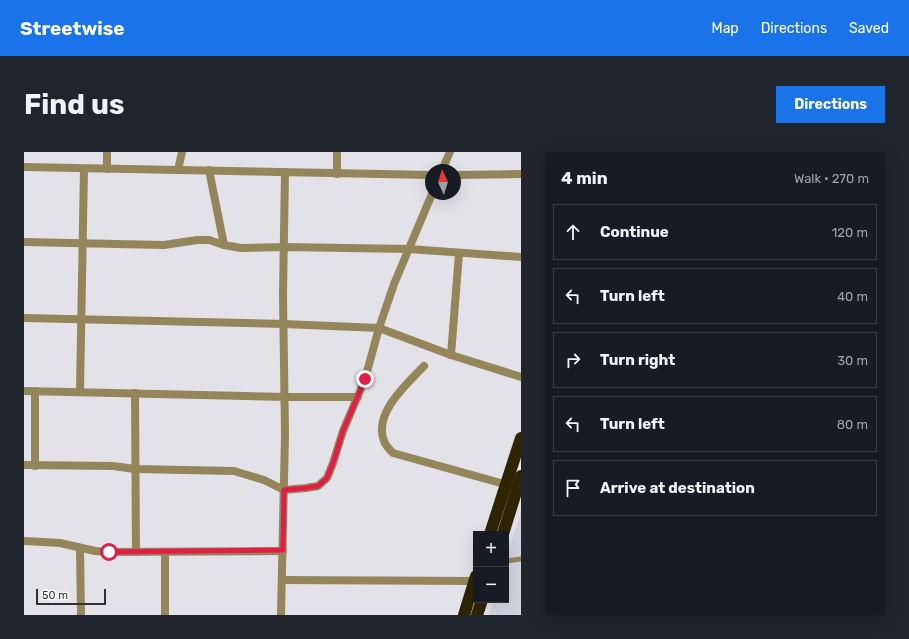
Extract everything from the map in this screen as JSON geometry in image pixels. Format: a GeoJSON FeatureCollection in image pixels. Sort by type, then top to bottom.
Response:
{"type":"FeatureCollection","features":[{"type":"Feature","properties":{"kind":"highway"},"geometry":{"type":"LineString","coordinates":[[504,531],[515,483],[521,438]]}},
{"type":"Feature","properties":{"kind":"highway"},"geometry":{"type":"LineString","coordinates":[[491,531],[515,483]]}},
{"type":"Feature","properties":{"kind":"highway"},"geometry":{"type":"LineString","coordinates":[[464,615],[473,588]]}},
{"type":"Feature","properties":{"kind":"highway"},"geometry":{"type":"LineString","coordinates":[[477,615],[481,603]]}},
{"type":"Feature","properties":{"kind":"street"},"geometry":{"type":"LineString","coordinates":[[107,152],[107,169]]}},
{"type":"Feature","properties":{"kind":"street"},"geometry":{"type":"LineString","coordinates":[[178,170],[182,152]]}},
{"type":"Feature","properties":{"kind":"street"},"geometry":{"type":"LineString","coordinates":[[337,152],[337,174]]}},
{"type":"Feature","properties":{"kind":"street"},"geometry":{"type":"LineString","coordinates":[[445,164],[450,152]]}},
{"type":"Feature","properties":{"kind":"street"},"geometry":{"type":"LineString","coordinates":[[24,167],[425,175]]}},
{"type":"Feature","properties":{"kind":"street"},"geometry":{"type":"LineString","coordinates":[[80,391],[84,169]]}},
{"type":"Feature","properties":{"kind":"street"},"geometry":{"type":"LineString","coordinates":[[210,170],[224,245]]}},
{"type":"Feature","properties":{"kind":"street"},"geometry":{"type":"LineString","coordinates":[[281,615],[285,397],[285,172]]}},
{"type":"Feature","properties":{"kind":"street"},"geometry":{"type":"LineString","coordinates":[[461,175],[521,174]]}},
{"type":"Feature","properties":{"kind":"street"},"geometry":{"type":"LineString","coordinates":[[24,465],[113,466],[135,469],[234,471],[264,480],[284,490],[318,486],[327,478],[333,463],[343,431],[365,379],[379,328],[394,284],[429,200]]}},
{"type":"Feature","properties":{"kind":"street"},"geometry":{"type":"LineString","coordinates":[[24,242],[164,245],[197,240],[209,240],[224,245],[241,248],[284,247],[408,249],[521,257]]}},
{"type":"Feature","properties":{"kind":"street"},"geometry":{"type":"LineString","coordinates":[[452,355],[459,253]]}},
{"type":"Feature","properties":{"kind":"street"},"geometry":{"type":"LineString","coordinates":[[24,318],[284,324],[379,328],[452,355],[521,378]]}},
{"type":"Feature","properties":{"kind":"street"},"geometry":{"type":"LineString","coordinates":[[424,366],[401,390],[386,411],[382,428],[384,442],[393,453],[515,483]]}},
{"type":"Feature","properties":{"kind":"street"},"geometry":{"type":"LineString","coordinates":[[24,391],[80,391],[285,397],[358,397]]}},
{"type":"Feature","properties":{"kind":"street"},"geometry":{"type":"LineString","coordinates":[[35,391],[35,466]]}},
{"type":"Feature","properties":{"kind":"street"},"geometry":{"type":"LineString","coordinates":[[135,393],[136,552]]}},
{"type":"Feature","properties":{"kind":"street"},"geometry":{"type":"LineString","coordinates":[[24,541],[60,543],[95,551],[165,552],[283,550]]}},
{"type":"Feature","properties":{"kind":"street"},"geometry":{"type":"LineString","coordinates":[[80,548],[81,615]]}},
{"type":"Feature","properties":{"kind":"street"},"geometry":{"type":"LineString","coordinates":[[165,552],[165,615]]}},
{"type":"Feature","properties":{"kind":"street"},"geometry":{"type":"LineString","coordinates":[[282,580],[473,579]]}},
{"type":"Feature","properties":{"kind":"lane"},"geometry":{"type":"LineString","coordinates":[[509,561],[521,560]]}},
{"type":"Feature","properties":{"kind":"shaded area"},"geometry":{"type":"Polygon","coordinates":[[[521,513],[521,615],[489,615],[493,603],[509,603],[509,549],[521,513]]]}},
{"type":"Feature","properties":{"kind":"route"},"geometry":{"type":"LineString","coordinates":[[109,552],[283,550],[284,490],[318,486],[327,478],[343,431],[365,379]]}}]}
